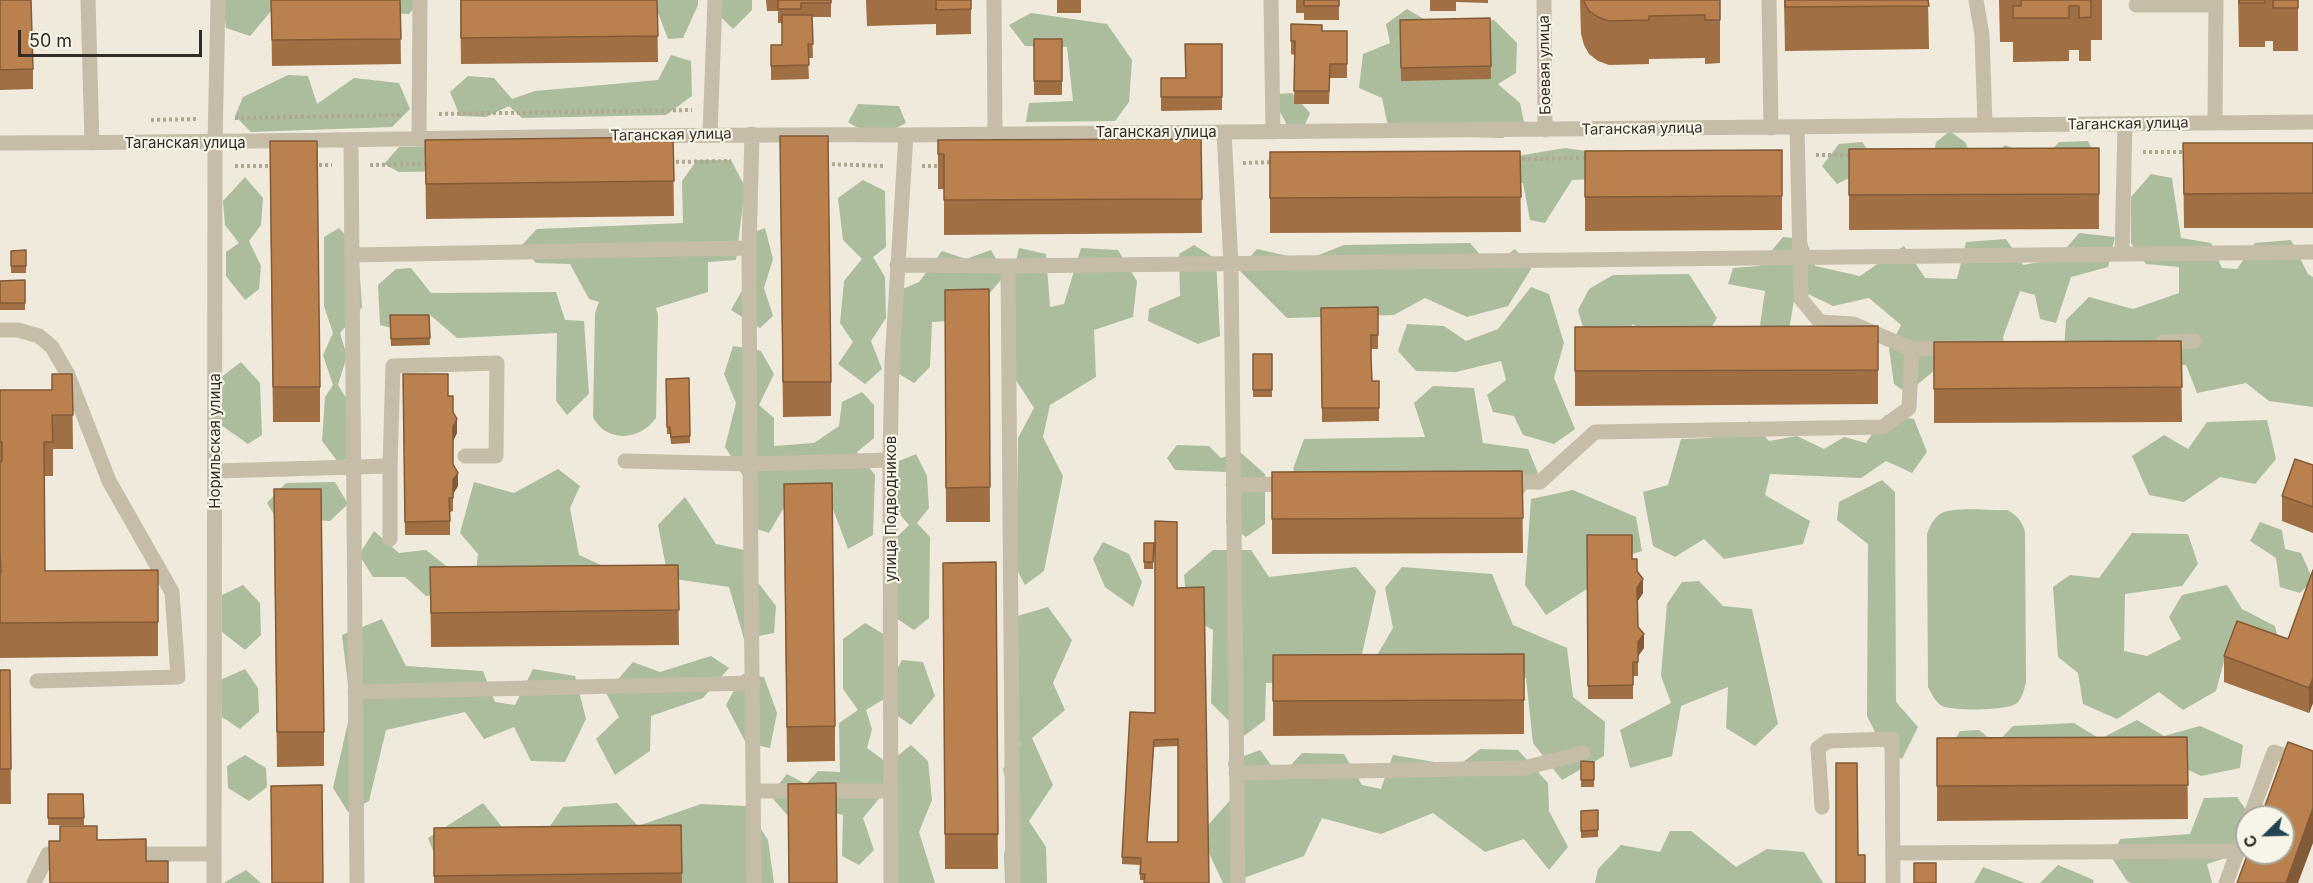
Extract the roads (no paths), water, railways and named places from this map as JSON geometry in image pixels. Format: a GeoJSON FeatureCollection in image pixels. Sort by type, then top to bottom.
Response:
{"type":"FeatureCollection","features":[{"type":"Feature","properties":{"kind":"street"},"geometry":{"type":"LineString","coordinates":[[88,0],[92,143]]}},
{"type":"Feature","properties":{"kind":"street","name":"Норильская улица"},"geometry":{"type":"LineString","coordinates":[[214,883],[215,143],[218,0]]}},
{"type":"Feature","properties":{"kind":"street"},"geometry":{"type":"LineString","coordinates":[[418,139],[420,0]]}},
{"type":"Feature","properties":{"kind":"street"},"geometry":{"type":"LineString","coordinates":[[710,134],[715,0]]}},
{"type":"Feature","properties":{"kind":"street"},"geometry":{"type":"LineString","coordinates":[[994,0],[996,133]]}},
{"type":"Feature","properties":{"kind":"street"},"geometry":{"type":"LineString","coordinates":[[1271,0],[1273,132]]}},
{"type":"Feature","properties":{"kind":"street","name":"Боевая улица"},"geometry":{"type":"LineString","coordinates":[[1544,0],[1545,130]]}},
{"type":"Feature","properties":{"kind":"street"},"geometry":{"type":"LineString","coordinates":[[1769,0],[1771,128]]}},
{"type":"Feature","properties":{"kind":"street"},"geometry":{"type":"LineString","coordinates":[[1977,0],[1982,35],[1985,125]]}},
{"type":"Feature","properties":{"kind":"street"},"geometry":{"type":"LineString","coordinates":[[2136,5],[2216,3],[2215,123]]}},
{"type":"Feature","properties":{"kind":"street","name":"Таганская улица"},"geometry":{"type":"LineString","coordinates":[[0,143],[215,143],[710,134],[906,135],[2313,122]]}},
{"type":"Feature","properties":{"kind":"street"},"geometry":{"type":"LineString","coordinates":[[2122,254],[2125,124]]}},
{"type":"Feature","properties":{"kind":"street"},"geometry":{"type":"LineString","coordinates":[[1797,127],[1798,257],[1801,299],[1820,322],[1853,324],[1912,349],[1971,347]]}},
{"type":"Feature","properties":{"kind":"street"},"geometry":{"type":"LineString","coordinates":[[1224,132],[1231,264],[1238,883]]}},
{"type":"Feature","properties":{"kind":"street"},"geometry":{"type":"LineString","coordinates":[[752,134],[749,248],[754,883]]}},
{"type":"Feature","properties":{"kind":"street","name":"улица Подводников"},"geometry":{"type":"LineString","coordinates":[[891,883],[890,460],[897,265],[906,135]]}},
{"type":"Feature","properties":{"kind":"street"},"geometry":{"type":"LineString","coordinates":[[351,141],[357,883]]}},
{"type":"Feature","properties":{"kind":"street"},"geometry":{"type":"LineString","coordinates":[[351,255],[749,248]]}},
{"type":"Feature","properties":{"kind":"street"},"geometry":{"type":"LineString","coordinates":[[897,265],[1231,264],[2313,252]]}},
{"type":"Feature","properties":{"kind":"street"},"geometry":{"type":"LineString","coordinates":[[1008,266],[1013,883]]}},
{"type":"Feature","properties":{"kind":"street"},"geometry":{"type":"LineString","coordinates":[[0,330],[18,330],[39,336],[52,347],[68,375],[109,481],[172,592],[178,677],[37,681]]}},
{"type":"Feature","properties":{"kind":"street"},"geometry":{"type":"LineString","coordinates":[[2147,342],[2194,341]]}},
{"type":"Feature","properties":{"kind":"street"},"geometry":{"type":"LineString","coordinates":[[1493,482],[1540,482],[1595,432],[1883,427],[1909,408],[1912,349]]}},
{"type":"Feature","properties":{"kind":"street"},"geometry":{"type":"LineString","coordinates":[[390,539],[393,366],[497,363],[496,456],[465,456]]}},
{"type":"Feature","properties":{"kind":"street"},"geometry":{"type":"LineString","coordinates":[[625,461],[750,464],[890,460]]}},
{"type":"Feature","properties":{"kind":"street"},"geometry":{"type":"LineString","coordinates":[[215,471],[390,466]]}},
{"type":"Feature","properties":{"kind":"street"},"geometry":{"type":"LineString","coordinates":[[1233,485],[1304,484]]}},
{"type":"Feature","properties":{"kind":"street"},"geometry":{"type":"LineString","coordinates":[[355,692],[753,683]]}},
{"type":"Feature","properties":{"kind":"street"},"geometry":{"type":"LineString","coordinates":[[1822,807],[1818,748],[1827,741],[1892,739],[1893,883]]}},
{"type":"Feature","properties":{"kind":"street"},"geometry":{"type":"LineString","coordinates":[[2254,805],[2274,752],[2313,766]]}},
{"type":"Feature","properties":{"kind":"street"},"geometry":{"type":"LineString","coordinates":[[1236,773],[1524,768],[1582,753]]}},
{"type":"Feature","properties":{"kind":"street"},"geometry":{"type":"LineString","coordinates":[[753,791],[891,791]]}},
{"type":"Feature","properties":{"kind":"street"},"geometry":{"type":"LineString","coordinates":[[1893,853],[2235,851]]}},
{"type":"Feature","properties":{"kind":"street"},"geometry":{"type":"LineString","coordinates":[[34,883],[48,854],[84,854]]}},
{"type":"Feature","properties":{"kind":"street"},"geometry":{"type":"LineString","coordinates":[[108,854],[214,854]]}},
{"type":"Feature","properties":{"kind":"street"},"geometry":{"type":"LineString","coordinates":[[2226,883],[2235,859]]}}]}
